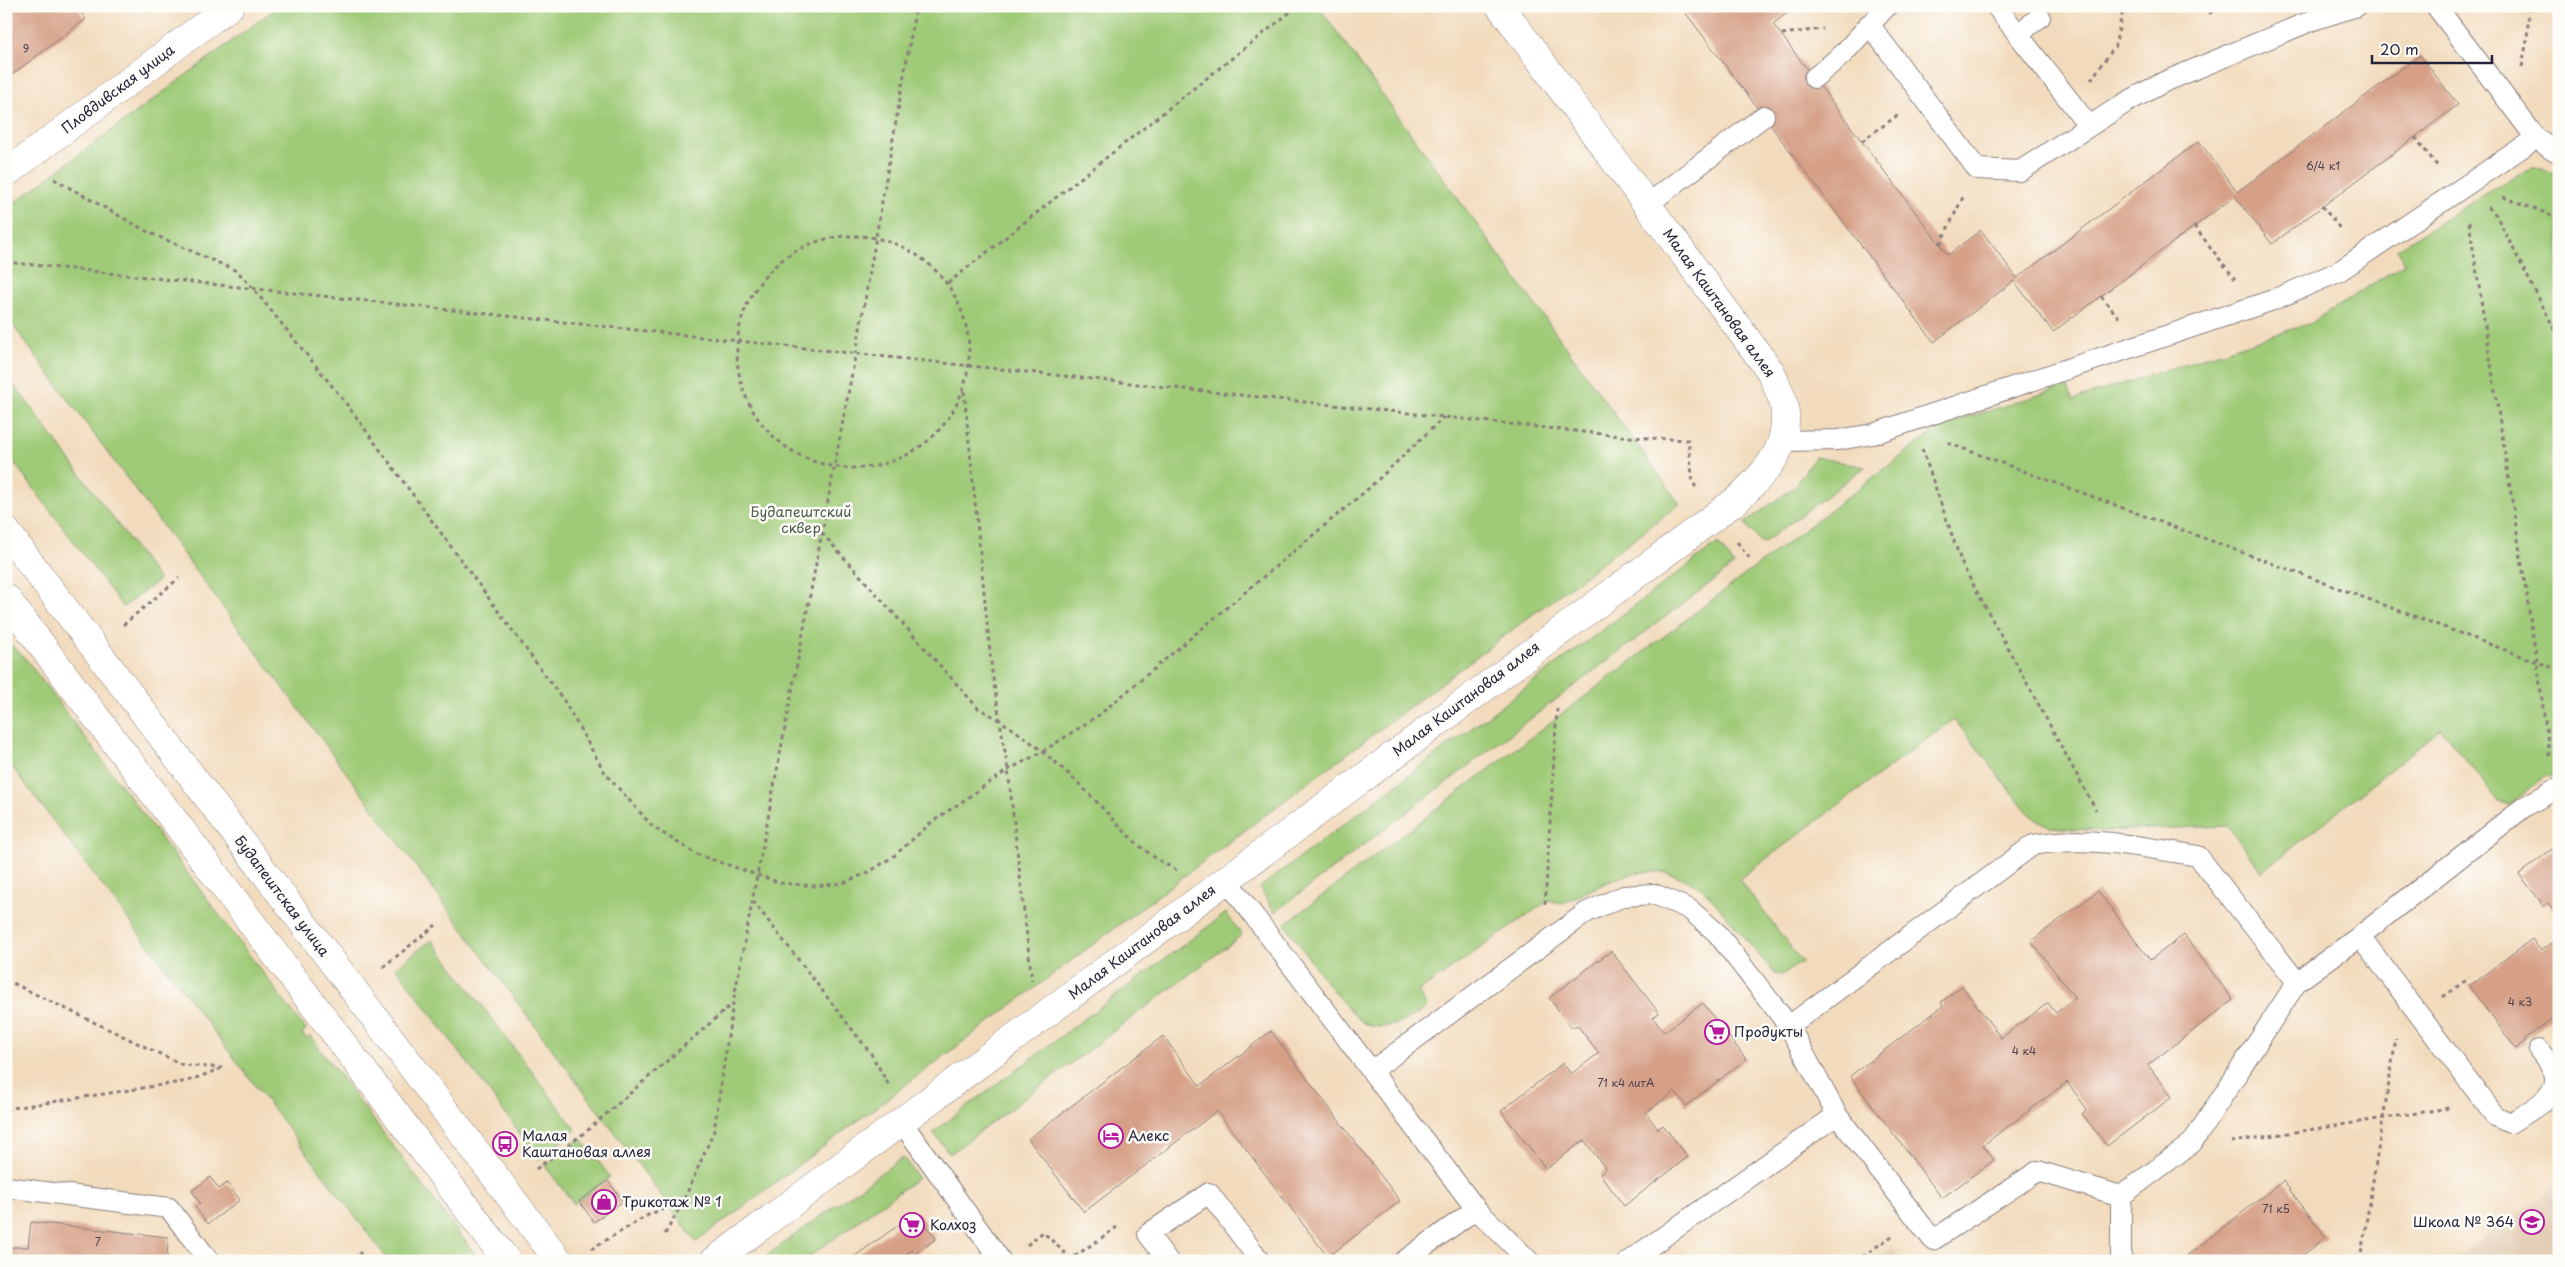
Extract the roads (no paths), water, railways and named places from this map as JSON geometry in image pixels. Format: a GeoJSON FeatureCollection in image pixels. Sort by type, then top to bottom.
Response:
{"type":"FeatureCollection","features":[{"type":"Feature","properties":{"kind":"street","name":"Пловдивская улица"},"geometry":{"type":"LineString","coordinates":[[6,173],[230,6]]}},
{"type":"Feature","properties":{"kind":"street","name":"Малая Каштановая аллея"},"geometry":{"type":"LineString","coordinates":[[714,1261],[1738,499],[1770,467],[1784,441],[1784,405],[1771,372],[1500,6]]}},
{"type":"Feature","properties":{"kind":"street","name":"Будапештская улица"},"geometry":{"type":"LineString","coordinates":[[6,531],[559,1261]]}},
{"type":"Feature","properties":{"kind":"street"},"geometry":{"type":"LineString","coordinates":[[10,608],[507,1261]]}},
{"type":"Feature","properties":{"kind":"lane"},"geometry":{"type":"LineString","coordinates":[[1814,78],[1842,55],[1887,6]]}},
{"type":"Feature","properties":{"kind":"lane"},"geometry":{"type":"LineString","coordinates":[[1996,6],[2088,126]]}},
{"type":"Feature","properties":{"kind":"lane"},"geometry":{"type":"LineString","coordinates":[[1869,24],[1977,169],[2020,171],[2088,126],[2164,82],[2313,20],[2357,6]]}},
{"type":"Feature","properties":{"kind":"lane"},"geometry":{"type":"LineString","coordinates":[[2436,6],[2536,138],[2552,150],[2559,151]]}},
{"type":"Feature","properties":{"kind":"lane"},"geometry":{"type":"LineString","coordinates":[[2018,34],[2040,17]]}},
{"type":"Feature","properties":{"kind":"lane"},"geometry":{"type":"LineString","coordinates":[[1648,204],[1764,116]]}},
{"type":"Feature","properties":{"kind":"lane"},"geometry":{"type":"LineString","coordinates":[[1784,441],[1838,440],[1874,434],[2256,306],[2338,272],[2536,138]]}},
{"type":"Feature","properties":{"kind":"lane"},"geometry":{"type":"LineString","coordinates":[[2121,1196],[2192,1143],[2297,982],[2360,936],[2524,807],[2556,790]]}},
{"type":"Feature","properties":{"kind":"lane"},"geometry":{"type":"LineString","coordinates":[[1789,1026],[2033,845],[2052,842],[2113,842],[2198,856],[2297,982]]}},
{"type":"Feature","properties":{"kind":"lane"},"geometry":{"type":"LineString","coordinates":[[1226,879],[1476,1209],[1529,1261]]}},
{"type":"Feature","properties":{"kind":"lane"},"geometry":{"type":"LineString","coordinates":[[1372,1070],[1587,912],[1624,896],[1654,894],[1689,909],[1717,933],[1789,1026],[1837,1115],[1934,1240],[2038,1170],[2121,1196]]}},
{"type":"Feature","properties":{"kind":"lane"},"geometry":{"type":"LineString","coordinates":[[2360,936],[2495,1116],[2510,1123],[2546,1099],[2555,1080],[2554,1071],[2539,1050]]}},
{"type":"Feature","properties":{"kind":"lane"},"geometry":{"type":"LineString","coordinates":[[1629,1261],[1837,1115]]}},
{"type":"Feature","properties":{"kind":"lane"},"geometry":{"type":"LineString","coordinates":[[902,1121],[1001,1261]]}},
{"type":"Feature","properties":{"kind":"lane"},"geometry":{"type":"LineString","coordinates":[[6,1186],[169,1208],[209,1261]]}},
{"type":"Feature","properties":{"kind":"lane"},"geometry":{"type":"LineString","coordinates":[[1168,1261],[1148,1234],[1209,1193],[1260,1261]]}},
{"type":"Feature","properties":{"kind":"lane"},"geometry":{"type":"LineString","coordinates":[[2121,1196],[2121,1261]]}},
{"type":"Feature","properties":{"kind":"lane"},"geometry":{"type":"LineString","coordinates":[[1404,1261],[1476,1209]]}},
{"type":"Feature","properties":{"kind":"place","name":"Продукты"},"geometry":{"type":"Point","coordinates":[1717,1032]}},
{"type":"Feature","properties":{"kind":"place","name":"Алекс"},"geometry":{"type":"Point","coordinates":[1111,1136]}},
{"type":"Feature","properties":{"kind":"place","name":"Малая Каштановая аллея"},"geometry":{"type":"Point","coordinates":[505,1144]}},
{"type":"Feature","properties":{"kind":"place","name":"Трикотаж № 1"},"geometry":{"type":"Point","coordinates":[604,1202]}},
{"type":"Feature","properties":{"kind":"place","name":"Школа № 364"},"geometry":{"type":"Point","coordinates":[2532,1222]}},
{"type":"Feature","properties":{"kind":"place","name":"Колхоз"},"geometry":{"type":"Point","coordinates":[912,1225]}},
{"type":"Feature","properties":{"kind":"park label","name":"Будапештский сквер"},"geometry":{"type":"Point","coordinates":[801,520]}}]}
